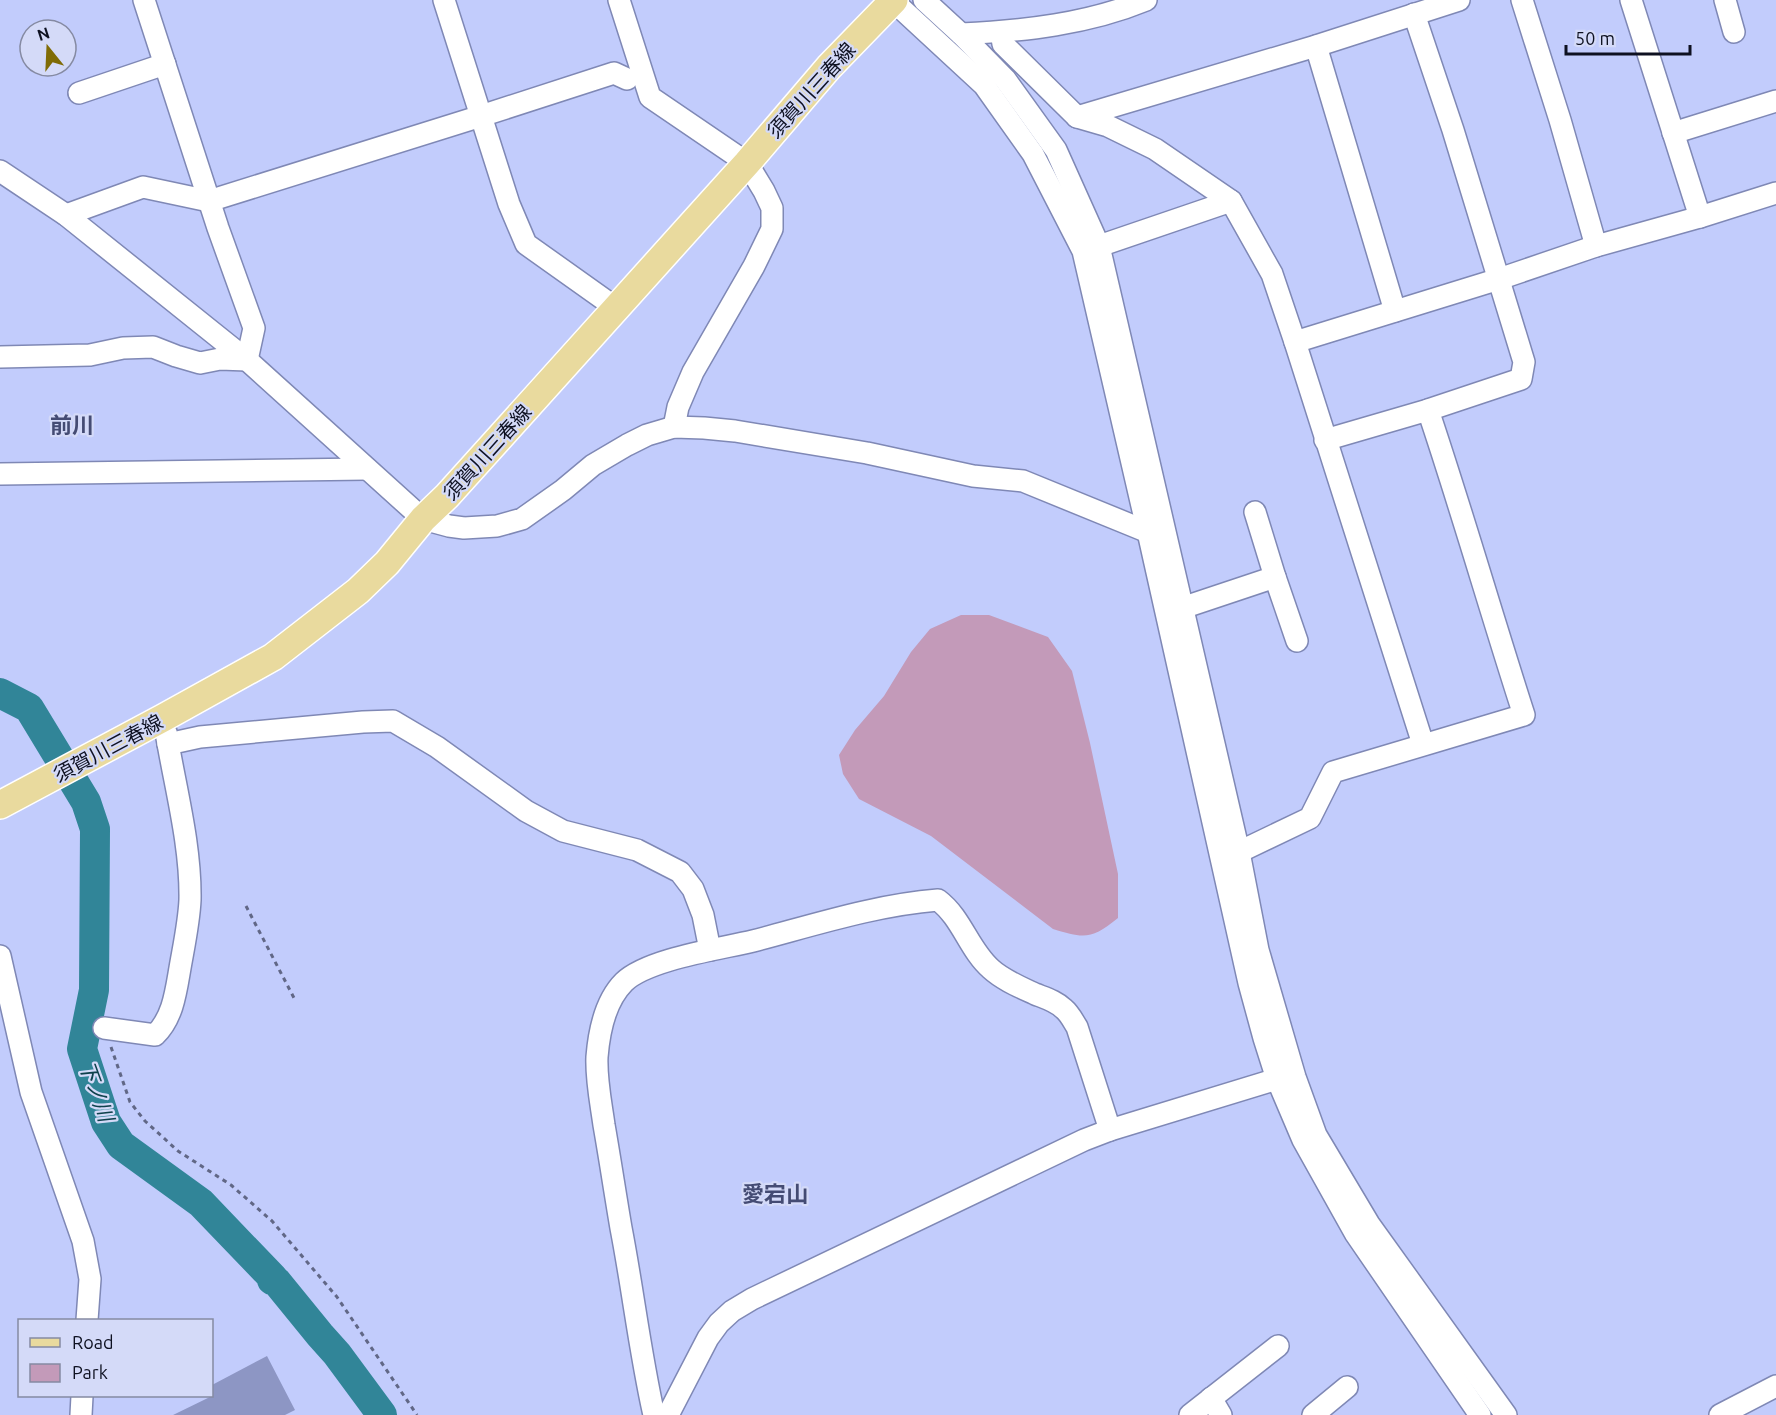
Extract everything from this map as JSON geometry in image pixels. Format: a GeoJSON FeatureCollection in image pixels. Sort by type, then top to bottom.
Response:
{"type":"FeatureCollection","features":[{"type":"Feature","properties":{"kind":"main road","name":"須賀川三春線"},"geometry":{"type":"LineString","coordinates":[[0,805],[166,731],[273,657],[358,591],[387,563],[423,519],[447,496],[747,163],[829,67],[893,0]]}},
{"type":"Feature","properties":{"kind":"street"},"geometry":{"type":"LineString","coordinates":[[144,0],[209,201],[254,328],[247,360]]}},
{"type":"Feature","properties":{"kind":"street"},"geometry":{"type":"LineString","coordinates":[[444,0],[509,204],[526,244],[616,308]]}},
{"type":"Feature","properties":{"kind":"street"},"geometry":{"type":"LineString","coordinates":[[619,0],[650,97],[747,163],[772,208],[772,229],[754,266],[693,372],[678,407],[674,427]]}},
{"type":"Feature","properties":{"kind":"street"},"geometry":{"type":"LineString","coordinates":[[893,0],[984,85],[1033,154],[1083,251],[1156,532],[1182,608],[1239,852],[1258,950],[1295,1077],[1316,1135],[1369,1224],[1506,1415]]}},
{"type":"Feature","properties":{"kind":"street"},"geometry":{"type":"LineString","coordinates":[[924,0],[1005,79],[1056,150],[1099,246],[1249,983],[1263,1038],[1303,1140],[1355,1233],[1480,1415]]}},
{"type":"Feature","properties":{"kind":"street"},"geometry":{"type":"LineString","coordinates":[[961,34],[1001,32],[1078,21],[1120,11],[1146,0]]}},
{"type":"Feature","properties":{"kind":"street"},"geometry":{"type":"LineString","coordinates":[[1077,117],[1316,46],[1459,0]]}},
{"type":"Feature","properties":{"kind":"street"},"geometry":{"type":"LineString","coordinates":[[1522,0],[1560,120],[1596,246]]}},
{"type":"Feature","properties":{"kind":"street"},"geometry":{"type":"LineString","coordinates":[[1631,0],[1700,217]]}},
{"type":"Feature","properties":{"kind":"street"},"geometry":{"type":"LineString","coordinates":[[1725,0],[1734,32]]}},
{"type":"Feature","properties":{"kind":"street"},"geometry":{"type":"LineString","coordinates":[[1325,440],[1428,410],[1521,379],[1524,362],[1453,130],[1414,14]]}},
{"type":"Feature","properties":{"kind":"street"},"geometry":{"type":"LineString","coordinates":[[1001,32],[1003,44],[1077,117],[1108,126],[1155,149],[1232,201],[1272,274],[1423,744]]}},
{"type":"Feature","properties":{"kind":"street"},"geometry":{"type":"LineString","coordinates":[[1316,46],[1395,310]]}},
{"type":"Feature","properties":{"kind":"street"},"geometry":{"type":"LineString","coordinates":[[79,93],[165,64]]}},
{"type":"Feature","properties":{"kind":"street"},"geometry":{"type":"LineString","coordinates":[[66,215],[143,187],[209,201],[614,73],[627,80]]}},
{"type":"Feature","properties":{"kind":"street"},"geometry":{"type":"LineString","coordinates":[[1673,133],[1776,101]]}},
{"type":"Feature","properties":{"kind":"street"},"geometry":{"type":"LineString","coordinates":[[0,171],[66,215],[247,360],[423,519],[464,528],[497,526],[522,519],[593,465],[647,435],[674,427],[735,431],[867,453],[973,476],[1023,481],[1156,532]]}},
{"type":"Feature","properties":{"kind":"street"},"geometry":{"type":"LineString","coordinates":[[1295,342],[1499,279],[1596,246],[1776,193]]}},
{"type":"Feature","properties":{"kind":"street"},"geometry":{"type":"LineString","coordinates":[[1099,246],[1232,201]]}},
{"type":"Feature","properties":{"kind":"street"},"geometry":{"type":"LineString","coordinates":[[0,357],[90,355],[123,348],[153,347],[200,363],[220,359],[247,360]]}},
{"type":"Feature","properties":{"kind":"street"},"geometry":{"type":"LineString","coordinates":[[1239,852],[1310,818],[1333,772],[1524,715],[1428,410]]}},
{"type":"Feature","properties":{"kind":"street"},"geometry":{"type":"LineString","coordinates":[[0,474],[367,470]]}},
{"type":"Feature","properties":{"kind":"street"},"geometry":{"type":"LineString","coordinates":[[1255,512],[1296,641]]}},
{"type":"Feature","properties":{"kind":"street"},"geometry":{"type":"LineString","coordinates":[[1182,608],[1275,577]]}},
{"type":"Feature","properties":{"kind":"street"},"geometry":{"type":"LineString","coordinates":[[104,1028],[155,1035],[162,1028],[171,1010],[177,987],[190,900],[184,837],[166,731],[201,738],[393,721],[437,747],[526,811],[563,831],[637,850],[681,872],[689,881],[697,898],[706,925],[710,950]]}},
{"type":"Feature","properties":{"kind":"street"},"geometry":{"type":"LineString","coordinates":[[654,1415],[607,1143],[597,1057],[605,1014],[611,1001],[625,981],[645,968],[897,904],[938,900],[948,907],[988,967],[998,975],[1054,1002],[1071,1016],[1110,1130]]}},
{"type":"Feature","properties":{"kind":"street"},"geometry":{"type":"LineString","coordinates":[[0,956],[31,1092],[82,1241],[90,1279],[87,1319]]}},
{"type":"Feature","properties":{"kind":"street"},"geometry":{"type":"LineString","coordinates":[[668,1415],[708,1338],[732,1311],[752,1299],[1084,1140],[1278,1079]]}},
{"type":"Feature","properties":{"kind":"street"},"geometry":{"type":"LineString","coordinates":[[1190,1415],[1216,1407],[1278,1346]]}},
{"type":"Feature","properties":{"kind":"street"},"geometry":{"type":"LineString","coordinates":[[1720,1415],[1776,1386]]}},
{"type":"Feature","properties":{"kind":"street"},"geometry":{"type":"LineString","coordinates":[[1313,1415],[1347,1387]]}},
{"type":"Feature","properties":{"kind":"street"},"geometry":{"type":"LineString","coordinates":[[81,1415],[82,1397]]}},
{"type":"Feature","properties":{"kind":"path"},"geometry":{"type":"LineString","coordinates":[[246,906],[294,998]]}},
{"type":"Feature","properties":{"kind":"path"},"geometry":{"type":"LineString","coordinates":[[104,1028],[130,1102],[145,1121],[178,1151],[231,1185],[272,1221],[337,1297],[417,1415]]}},
{"type":"Feature","properties":{"kind":"green space"},"geometry":{"type":"Polygon","coordinates":[[[961,615],[989,615],[1048,637],[1072,671],[1118,874],[1118,918],[1101,930],[1081,935],[1053,929],[931,836],[859,799],[843,774],[839,755],[855,730],[884,696],[911,652],[930,629],[961,615]]]}},
{"type":"Feature","properties":{"kind":"building"},"geometry":{"type":"Polygon","coordinates":[[[267,1356],[295,1410],[285,1415],[173,1415],[213,1397],[213,1384],[267,1356]]]}},
{"type":"Feature","properties":{"kind":"waterway","name":"下ノ川"},"geometry":{"type":"LineString","coordinates":[[0,693],[29,708],[86,802],[95,829],[94,990],[82,1049],[106,1122],[121,1145],[201,1203],[273,1278],[272,1280],[276,1281],[337,1354],[382,1415]]}},
{"type":"Feature","properties":{"kind":"district","name":"前川"},"geometry":{"type":"Point","coordinates":[72,424]}},
{"type":"Feature","properties":{"kind":"district","name":"愛宕山"},"geometry":{"type":"Point","coordinates":[775,1193]}}]}
